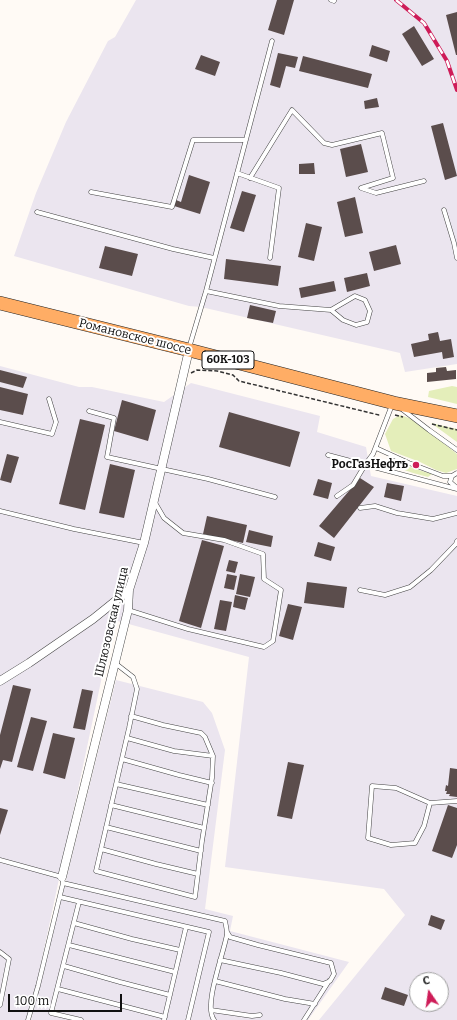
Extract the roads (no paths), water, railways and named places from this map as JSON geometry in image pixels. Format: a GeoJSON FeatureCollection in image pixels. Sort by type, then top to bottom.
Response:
{"type":"FeatureCollection","features":[{"type":"Feature","properties":{"kind":"main road","name":"Романовское шоссе"},"geometry":{"type":"LineString","coordinates":[[0,303],[189,350],[391,408],[457,416]]}},
{"type":"Feature","properties":{"kind":"street","name":"Шлюзовская улица"},"geometry":{"type":"LineString","coordinates":[[63,880],[128,610],[129,590],[144,543],[189,350]]}},
{"type":"Feature","properties":{"kind":"street"},"geometry":{"type":"LineString","coordinates":[[0,681],[29,663],[93,618],[129,590]]}},
{"type":"Feature","properties":{"kind":"lane"},"geometry":{"type":"LineString","coordinates":[[189,350],[272,41]]}},
{"type":"Feature","properties":{"kind":"lane"},"geometry":{"type":"LineString","coordinates":[[250,178],[292,110],[324,143],[332,145],[382,133],[393,178],[361,188],[376,193],[424,181]]}},
{"type":"Feature","properties":{"kind":"lane"},"geometry":{"type":"LineString","coordinates":[[91,192],[172,207],[193,140],[246,140]]}},
{"type":"Feature","properties":{"kind":"lane"},"geometry":{"type":"LineString","coordinates":[[237,173],[278,188],[270,258]]}},
{"type":"Feature","properties":{"kind":"lane"},"geometry":{"type":"LineString","coordinates":[[444,210],[457,258]]}},
{"type":"Feature","properties":{"kind":"lane"},"geometry":{"type":"LineString","coordinates":[[37,212],[173,249],[214,258]]}},
{"type":"Feature","properties":{"kind":"lane"},"geometry":{"type":"LineString","coordinates":[[206,290],[279,306],[332,310],[343,320],[356,325],[367,322],[370,311],[366,300],[355,296],[332,310]]}},
{"type":"Feature","properties":{"kind":"lane"},"geometry":{"type":"LineString","coordinates":[[0,422],[52,434],[56,422],[49,399]]}},
{"type":"Feature","properties":{"kind":"lane"},"geometry":{"type":"LineString","coordinates":[[337,496],[353,485],[373,454],[391,408],[417,421],[457,450]]}},
{"type":"Feature","properties":{"kind":"lane"},"geometry":{"type":"LineString","coordinates":[[89,411],[114,418],[107,457],[208,479],[276,497]]}},
{"type":"Feature","properties":{"kind":"lane"},"geometry":{"type":"LineString","coordinates":[[376,448],[443,476],[452,476],[457,473]]}},
{"type":"Feature","properties":{"kind":"lane"},"geometry":{"type":"LineString","coordinates":[[328,455],[457,489]]}},
{"type":"Feature","properties":{"kind":"lane"},"geometry":{"type":"LineString","coordinates":[[452,476],[450,482],[457,489]]}},
{"type":"Feature","properties":{"kind":"lane"},"geometry":{"type":"LineString","coordinates":[[128,610],[188,629],[264,647],[273,641],[281,590],[264,579],[263,554],[224,540],[183,533],[164,518],[154,501]]}},
{"type":"Feature","properties":{"kind":"lane"},"geometry":{"type":"LineString","coordinates":[[360,508],[375,506],[397,513],[433,519],[457,513]]}},
{"type":"Feature","properties":{"kind":"lane"},"geometry":{"type":"LineString","coordinates":[[0,511],[74,529],[144,543]]}},
{"type":"Feature","properties":{"kind":"lane"},"geometry":{"type":"LineString","coordinates":[[360,590],[385,595],[410,587],[431,570],[456,544],[457,541]]}},
{"type":"Feature","properties":{"kind":"lane"},"geometry":{"type":"LineString","coordinates":[[115,663],[133,677],[137,689],[96,871],[195,897],[204,828],[212,783],[213,756],[205,737],[201,733],[131,716]]}},
{"type":"Feature","properties":{"kind":"lane"},"geometry":{"type":"LineString","coordinates":[[127,738],[174,751],[213,756]]}},
{"type":"Feature","properties":{"kind":"lane"},"geometry":{"type":"LineString","coordinates":[[122,759],[212,783]]}},
{"type":"Feature","properties":{"kind":"lane"},"geometry":{"type":"LineString","coordinates":[[116,784],[208,805]]}},
{"type":"Feature","properties":{"kind":"lane"},"geometry":{"type":"LineString","coordinates":[[430,803],[424,826],[415,843],[390,844],[368,838],[372,786],[396,788],[430,803],[457,801]]}},
{"type":"Feature","properties":{"kind":"lane"},"geometry":{"type":"LineString","coordinates":[[111,805],[204,828]]}},
{"type":"Feature","properties":{"kind":"lane"},"geometry":{"type":"LineString","coordinates":[[106,827],[201,851]]}},
{"type":"Feature","properties":{"kind":"lane"},"geometry":{"type":"LineString","coordinates":[[101,848],[156,864],[198,874]]}},
{"type":"Feature","properties":{"kind":"lane"},"geometry":{"type":"LineString","coordinates":[[0,865],[0,860],[63,880],[225,922],[227,932],[230,937],[331,962],[334,974],[304,1020]]}},
{"type":"Feature","properties":{"kind":"lane"},"geometry":{"type":"LineString","coordinates":[[28,1020],[38,986],[63,880]]}},
{"type":"Feature","properties":{"kind":"lane"},"geometry":{"type":"LineString","coordinates":[[60,897],[209,932],[188,1020]]}},
{"type":"Feature","properties":{"kind":"lane"},"geometry":{"type":"LineString","coordinates":[[79,902],[58,990],[51,1012],[81,1020]]}},
{"type":"Feature","properties":{"kind":"lane"},"geometry":{"type":"LineString","coordinates":[[74,923],[180,950]]}},
{"type":"Feature","properties":{"kind":"lane"},"geometry":{"type":"LineString","coordinates":[[58,990],[164,1019],[186,927]]}},
{"type":"Feature","properties":{"kind":"lane"},"geometry":{"type":"LineString","coordinates":[[214,1020],[212,1017],[211,1000],[227,932]]}},
{"type":"Feature","properties":{"kind":"lane"},"geometry":{"type":"LineString","coordinates":[[69,945],[175,972]]}},
{"type":"Feature","properties":{"kind":"lane"},"geometry":{"type":"LineString","coordinates":[[0,952],[9,959],[0,1005]]}},
{"type":"Feature","properties":{"kind":"lane"},"geometry":{"type":"LineString","coordinates":[[220,960],[323,984],[330,981]]}},
{"type":"Feature","properties":{"kind":"lane"},"geometry":{"type":"LineString","coordinates":[[64,966],[170,995]]}},
{"type":"Feature","properties":{"kind":"lane"},"geometry":{"type":"LineString","coordinates":[[215,980],[285,999],[315,1004]]}},
{"type":"Feature","properties":{"kind":"lane"},"geometry":{"type":"LineString","coordinates":[[211,1010],[252,1016],[260,1015]]}},
{"type":"Feature","properties":{"kind":"railway"},"geometry":{"type":"LineString","coordinates":[[396,0],[424,23],[447,61],[457,90]]}},
{"type":"Feature","properties":{"kind":"place","name":"РосГазНефть"},"geometry":{"type":"Point","coordinates":[416,465]}}]}
